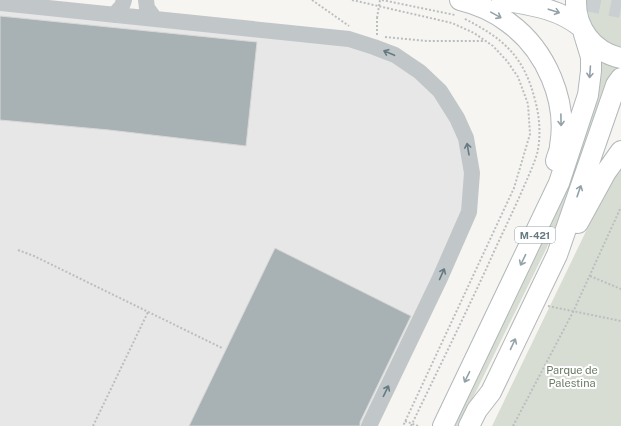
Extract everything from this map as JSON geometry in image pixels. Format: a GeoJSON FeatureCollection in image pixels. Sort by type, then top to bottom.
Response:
{"type":"FeatureCollection","features":[{"type":"Feature","properties":{"kind":"main road"},"geometry":{"type":"LineString","coordinates":[[460,0],[471,3],[493,13],[509,22],[521,32],[542,58],[558,96],[561,116],[560,146],[546,189],[533,239]]}},
{"type":"Feature","properties":{"kind":"main road"},"geometry":{"type":"LineString","coordinates":[[502,0],[545,8],[560,13],[582,30],[593,44],[603,51],[621,58]]}},
{"type":"Feature","properties":{"kind":"main road","name":"M-421"},"geometry":{"type":"LineString","coordinates":[[443,426],[559,183],[588,95],[591,57],[575,10],[576,0]]}},
{"type":"Feature","properties":{"kind":"main road","name":"M-421"},"geometry":{"type":"LineString","coordinates":[[479,426],[491,392],[557,255],[616,85],[621,78]]}},
{"type":"Feature","properties":{"kind":"main road"},"geometry":{"type":"LineString","coordinates":[[557,255],[570,239],[606,172],[621,151]]}},
{"type":"Feature","properties":{"kind":"main road","name":"M-421"},"geometry":{"type":"LineString","coordinates":[[468,426],[477,410],[491,392]]}},
{"type":"Feature","properties":{"kind":"street"},"geometry":{"type":"LineString","coordinates":[[114,15],[122,6],[124,0]]}},
{"type":"Feature","properties":{"kind":"street"},"geometry":{"type":"LineString","coordinates":[[146,0],[147,8],[155,19]]}},
{"type":"Feature","properties":{"kind":"street"},"geometry":{"type":"LineString","coordinates":[[0,3],[349,39],[374,46],[395,56],[420,72],[440,91],[457,118],[466,138],[472,173],[469,212],[440,278],[369,426]]}},
{"type":"Feature","properties":{"kind":"path"},"geometry":{"type":"LineString","coordinates":[[312,0],[351,27]]}},
{"type":"Feature","properties":{"kind":"path"},"geometry":{"type":"LineString","coordinates":[[380,0],[377,18],[377,36],[427,41],[486,41]]}},
{"type":"Feature","properties":{"kind":"path"},"geometry":{"type":"LineString","coordinates":[[513,426],[573,312],[621,207]]}},
{"type":"Feature","properties":{"kind":"path"},"geometry":{"type":"LineString","coordinates":[[18,250],[34,256],[222,348]]}},
{"type":"Feature","properties":{"kind":"path"},"geometry":{"type":"LineString","coordinates":[[590,276],[621,289]]}},
{"type":"Feature","properties":{"kind":"path"},"geometry":{"type":"LineString","coordinates":[[533,303],[621,321]]}},
{"type":"Feature","properties":{"kind":"path"},"geometry":{"type":"LineString","coordinates":[[93,426],[148,312]]}},
{"type":"Feature","properties":{"kind":"path"},"geometry":{"type":"LineString","coordinates":[[405,421],[418,426]]}},
{"type":"Feature","properties":{"kind":"shaded area"},"geometry":{"type":"Polygon","coordinates":[[[0,0],[388,45],[424,65],[453,99],[477,208],[374,426],[0,426],[0,0]]]}},
{"type":"Feature","properties":{"kind":"green space"},"geometry":{"type":"Polygon","coordinates":[[[587,0],[621,0],[621,47],[606,40],[595,30],[591,24],[587,9],[587,0]]]}},
{"type":"Feature","properties":{"kind":"green space"},"geometry":{"type":"Polygon","coordinates":[[[601,63],[617,67],[608,84],[570,193],[552,237],[459,426],[450,426],[601,63]]]}},
{"type":"Feature","properties":{"kind":"green space","name":"Parque de Palestina"},"geometry":{"type":"Polygon","coordinates":[[[621,163],[621,426],[492,426],[617,167],[621,163]]]}},
{"type":"Feature","properties":{"kind":"building"},"geometry":{"type":"Polygon","coordinates":[[[0,16],[257,42],[246,146],[109,130],[0,120],[0,16]]]}},
{"type":"Feature","properties":{"kind":"building"},"geometry":{"type":"Polygon","coordinates":[[[275,248],[411,316],[360,422],[360,426],[189,426],[275,248]]]}},
{"type":"Feature","properties":{"kind":"tunnel"},"geometry":{"type":"LineString","coordinates":[[581,0],[621,8]]}}]}
